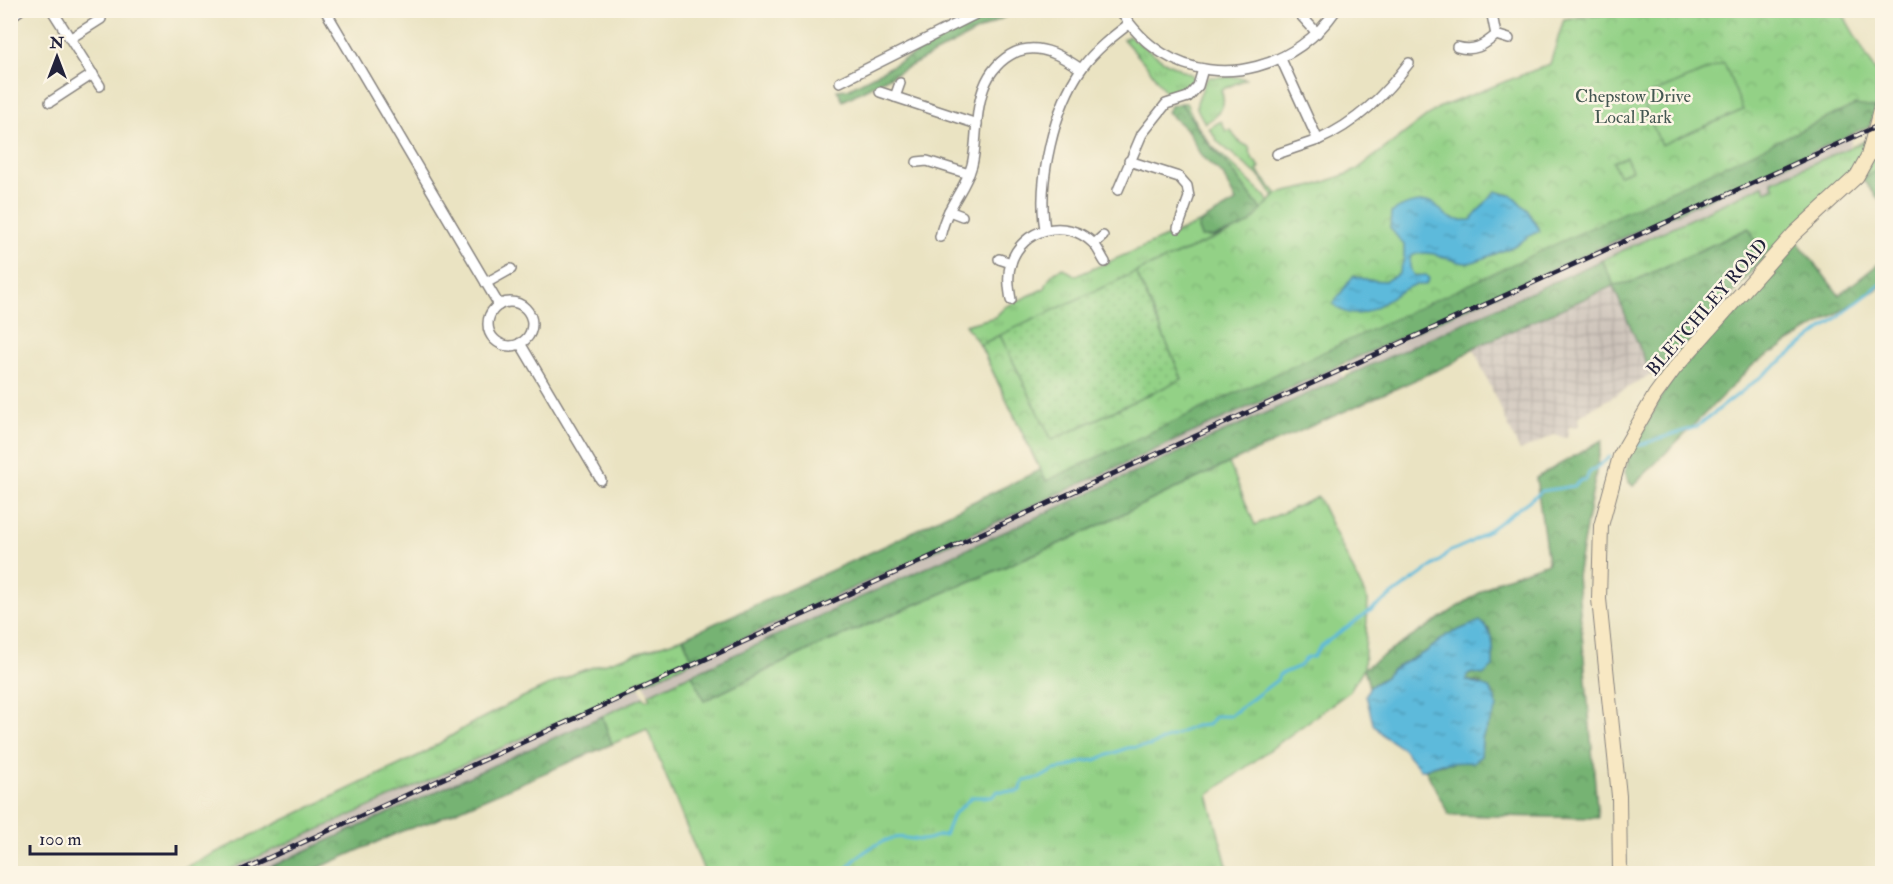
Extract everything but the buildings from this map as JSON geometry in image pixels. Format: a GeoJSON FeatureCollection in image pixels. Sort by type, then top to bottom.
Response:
{"type":"FeatureCollection","features":[{"type":"Feature","properties":{"kind":"street"},"geometry":{"type":"LineString","coordinates":[[10,17],[20,10]]}},
{"type":"Feature","properties":{"kind":"street"},"geometry":{"type":"LineString","coordinates":[[52,10],[100,86]]}},
{"type":"Feature","properties":{"kind":"street"},"geometry":{"type":"LineString","coordinates":[[325,10],[499,305]]}},
{"type":"Feature","properties":{"kind":"street"},"geometry":{"type":"LineString","coordinates":[[840,82],[984,10]]}},
{"type":"Feature","properties":{"kind":"street"},"geometry":{"type":"LineString","coordinates":[[1120,10],[1143,39],[1162,53],[1180,62],[1203,69],[1243,70],[1281,59],[1301,47],[1327,24],[1336,10]]}},
{"type":"Feature","properties":{"kind":"street"},"geometry":{"type":"LineString","coordinates":[[1296,10],[1317,33]]}},
{"type":"Feature","properties":{"kind":"street"},"geometry":{"type":"LineString","coordinates":[[1491,10],[1496,35]]}},
{"type":"Feature","properties":{"kind":"street"},"geometry":{"type":"LineString","coordinates":[[71,38],[100,19]]}},
{"type":"Feature","properties":{"kind":"street"},"geometry":{"type":"LineString","coordinates":[[1045,229],[1043,197],[1046,164],[1065,100],[1081,69],[1101,46],[1129,24]]}},
{"type":"Feature","properties":{"kind":"street"},"geometry":{"type":"LineString","coordinates":[[1496,35],[1509,39]]}},
{"type":"Feature","properties":{"kind":"street"},"geometry":{"type":"LineString","coordinates":[[1457,47],[1467,50],[1476,49],[1496,35]]}},
{"type":"Feature","properties":{"kind":"street"},"geometry":{"type":"LineString","coordinates":[[939,237],[949,211],[969,174],[980,100],[994,67],[1007,55],[1022,50],[1037,49],[1059,55],[1081,69]]}},
{"type":"Feature","properties":{"kind":"street"},"geometry":{"type":"LineString","coordinates":[[1281,59],[1318,140]]}},
{"type":"Feature","properties":{"kind":"street"},"geometry":{"type":"LineString","coordinates":[[1277,154],[1318,140],[1346,125],[1380,99],[1409,63]]}},
{"type":"Feature","properties":{"kind":"street"},"geometry":{"type":"LineString","coordinates":[[1118,190],[1142,134],[1166,104],[1188,98],[1197,86],[1203,69]]}},
{"type":"Feature","properties":{"kind":"street"},"geometry":{"type":"LineString","coordinates":[[50,102],[93,74]]}},
{"type":"Feature","properties":{"kind":"street"},"geometry":{"type":"LineString","coordinates":[[895,97],[900,83]]}},
{"type":"Feature","properties":{"kind":"street"},"geometry":{"type":"LineString","coordinates":[[880,92],[977,124]]}},
{"type":"Feature","properties":{"kind":"street","name":"BLETCHLEY ROAD"},"geometry":{"type":"LineString","coordinates":[[1620,873],[1619,796],[1599,599],[1601,526],[1620,456],[1655,395],[1674,369],[1787,242],[1857,176],[1869,156],[1882,107]]}},
{"type":"Feature","properties":{"kind":"street"},"geometry":{"type":"LineString","coordinates":[[916,162],[927,161],[969,174]]}},
{"type":"Feature","properties":{"kind":"street"},"geometry":{"type":"LineString","coordinates":[[1129,161],[1179,177],[1187,186],[1189,197],[1178,228]]}},
{"type":"Feature","properties":{"kind":"street"},"geometry":{"type":"LineString","coordinates":[[949,211],[962,216]]}},
{"type":"Feature","properties":{"kind":"street"},"geometry":{"type":"LineString","coordinates":[[1011,300],[1008,274],[1011,263],[1018,249],[1029,237],[1045,229],[1062,228],[1080,233],[1094,244],[1105,262]]}},
{"type":"Feature","properties":{"kind":"street"},"geometry":{"type":"LineString","coordinates":[[1094,244],[1103,236]]}},
{"type":"Feature","properties":{"kind":"street"},"geometry":{"type":"LineString","coordinates":[[999,259],[1011,263]]}},
{"type":"Feature","properties":{"kind":"street"},"geometry":{"type":"LineString","coordinates":[[486,283],[511,269]]}},
{"type":"Feature","properties":{"kind":"street"},"geometry":{"type":"LineString","coordinates":[[513,302],[525,308],[529,313],[532,327],[526,339],[520,343],[505,345],[493,337],[488,323],[493,309],[513,302]]}},
{"type":"Feature","properties":{"kind":"street"},"geometry":{"type":"LineString","coordinates":[[520,343],[601,480]]}},
{"type":"Feature","properties":{"kind":"shaded area"},"geometry":{"type":"Polygon","coordinates":[[[1854,133],[1849,148],[1772,181],[1774,187],[1766,191],[1763,186],[1352,375],[1346,363],[1854,133]]]}},
{"type":"Feature","properties":{"kind":"shaded area"},"geometry":{"type":"Polygon","coordinates":[[[1614,286],[1651,374],[1578,417],[1579,426],[1569,427],[1567,438],[1554,435],[1520,451],[1473,348],[1614,286]]]}},
{"type":"Feature","properties":{"kind":"shaded area"},"geometry":{"type":"Polygon","coordinates":[[[1338,366],[1343,378],[649,694],[644,683],[1338,366]]]}},
{"type":"Feature","properties":{"kind":"shaded area"},"geometry":{"type":"Polygon","coordinates":[[[639,686],[644,697],[370,823],[257,873],[222,874],[639,686]]]}},
{"type":"Feature","properties":{"kind":"green space","name":"Chepstow Drive Local Park"},"geometry":{"type":"Polygon","coordinates":[[[1646,10],[1841,10],[1876,108],[1870,126],[693,661],[683,638],[889,544],[1040,470],[980,345],[1000,335],[1052,440],[1078,444],[1212,394],[1235,230],[1213,237],[1201,237],[1198,229],[1201,222],[1236,202],[1223,175],[1201,156],[1188,131],[1167,112],[1171,106],[1181,103],[1206,141],[1230,168],[1262,211],[1274,197],[1293,204],[1541,100],[1564,19],[1646,10]]]}},
{"type":"Feature","properties":{"kind":"green space","name":"Chepstow Drive Local Park"},"geometry":{"type":"Polygon","coordinates":[[[1646,10],[1841,11],[1877,74],[1876,108],[1855,105],[1046,481],[980,345],[1000,335],[1052,440],[1182,379],[1136,272],[1249,224],[1277,194],[1314,186],[1355,171],[1438,108],[1550,64],[1564,19],[1646,10]]]}},
{"type":"Feature","properties":{"kind":"green space"},"geometry":{"type":"Polygon","coordinates":[[[995,11],[1016,11],[843,101],[837,90],[848,89],[995,11]]]}},
{"type":"Feature","properties":{"kind":"green space"},"geometry":{"type":"Polygon","coordinates":[[[1129,36],[1164,61],[1192,75],[1193,82],[1188,90],[1166,93],[1148,67],[1123,39],[1129,36]]]}},
{"type":"Feature","properties":{"kind":"green space"},"geometry":{"type":"Polygon","coordinates":[[[1724,63],[1743,110],[1661,145],[1641,98],[1724,63]]]}},
{"type":"Feature","properties":{"kind":"green space"},"geometry":{"type":"Polygon","coordinates":[[[1210,77],[1246,79],[1221,90],[1223,105],[1221,110],[1205,123],[1197,103],[1206,80],[1210,77]]]}},
{"type":"Feature","properties":{"kind":"green space"},"geometry":{"type":"Polygon","coordinates":[[[1181,103],[1186,103],[1198,127],[1212,146],[1265,196],[1269,203],[1261,211],[1230,168],[1206,141],[1181,103]]]}},
{"type":"Feature","properties":{"kind":"green space"},"geometry":{"type":"Polygon","coordinates":[[[1221,121],[1226,131],[1231,130],[1238,140],[1249,147],[1252,158],[1260,167],[1257,171],[1277,194],[1274,197],[1261,178],[1218,142],[1209,128],[1221,121]]]}},
{"type":"Feature","properties":{"kind":"green space"},"geometry":{"type":"Polygon","coordinates":[[[1882,133],[1882,167],[1862,179],[1873,158],[1879,135],[1882,133]]]}},
{"type":"Feature","properties":{"kind":"green space"},"geometry":{"type":"Polygon","coordinates":[[[1867,140],[1857,166],[1847,178],[1763,259],[1749,228],[1632,282],[1614,286],[1602,260],[1763,185],[1766,191],[1774,187],[1772,181],[1867,140]]]}},
{"type":"Feature","properties":{"kind":"green space"},"geometry":{"type":"Polygon","coordinates":[[[1626,157],[1632,170],[1619,175],[1613,162],[1626,157]]]}},
{"type":"Feature","properties":{"kind":"green space"},"geometry":{"type":"Polygon","coordinates":[[[1882,167],[1882,203],[1862,179],[1882,167]]]}},
{"type":"Feature","properties":{"kind":"green space"},"geometry":{"type":"Polygon","coordinates":[[[1201,222],[1198,229],[1213,237],[1235,230],[1136,272],[980,345],[965,325],[995,317],[1005,307],[1045,288],[1051,275],[1056,271],[1063,268],[1076,276],[1201,222]]]}},
{"type":"Feature","properties":{"kind":"green space"},"geometry":{"type":"Polygon","coordinates":[[[1749,228],[1763,259],[1659,378],[1651,374],[1613,286],[1473,348],[1455,362],[1229,463],[1070,539],[813,648],[704,701],[692,674],[1602,260],[1614,285],[1632,282],[1749,228]]]}},
{"type":"Feature","properties":{"kind":"green space"},"geometry":{"type":"Polygon","coordinates":[[[1798,242],[1839,295],[1882,261],[1882,286],[1755,363],[1633,486],[1625,472],[1629,458],[1662,395],[1677,373],[1798,242]]]}},
{"type":"Feature","properties":{"kind":"green space"},"geometry":{"type":"Polygon","coordinates":[[[1136,272],[1182,379],[1052,440],[1000,335],[1136,272]]]}},
{"type":"Feature","properties":{"kind":"green space"},"geometry":{"type":"Polygon","coordinates":[[[1602,440],[1577,576],[1598,818],[1449,815],[1425,769],[1481,756],[1482,738],[1487,726],[1480,683],[1466,680],[1467,675],[1473,673],[1493,643],[1489,629],[1480,622],[1447,635],[1427,651],[1391,670],[1386,677],[1369,687],[1364,668],[1499,580],[1548,563],[1536,478],[1602,440]]]}},
{"type":"Feature","properties":{"kind":"green space"},"geometry":{"type":"Polygon","coordinates":[[[1229,463],[1255,525],[1318,497],[1368,601],[1364,668],[1349,692],[1208,795],[1229,873],[705,873],[647,729],[612,744],[602,716],[644,697],[646,700],[650,698],[649,694],[692,674],[704,701],[813,648],[1070,539],[1229,463]]]}},
{"type":"Feature","properties":{"kind":"green space"},"geometry":{"type":"Polygon","coordinates":[[[683,638],[693,661],[644,683],[642,679],[637,682],[639,686],[222,873],[173,873],[422,754],[469,725],[521,698],[578,672],[683,638]]]}},
{"type":"Feature","properties":{"kind":"green space"},"geometry":{"type":"Polygon","coordinates":[[[602,716],[612,744],[307,873],[257,873],[602,716]]]}},
{"type":"Feature","properties":{"kind":"water"},"geometry":{"type":"Polygon","coordinates":[[[1495,191],[1513,196],[1528,211],[1540,231],[1512,247],[1467,263],[1428,253],[1411,255],[1411,271],[1414,276],[1426,275],[1429,279],[1425,285],[1415,285],[1405,289],[1376,308],[1365,312],[1355,314],[1344,312],[1333,304],[1353,276],[1385,281],[1399,274],[1404,259],[1404,245],[1390,228],[1391,213],[1411,203],[1433,202],[1453,219],[1471,220],[1495,191]]]}},
{"type":"Feature","properties":{"kind":"water"},"geometry":{"type":"Polygon","coordinates":[[[1480,621],[1491,636],[1493,667],[1483,675],[1473,673],[1467,675],[1466,680],[1489,688],[1495,698],[1497,708],[1482,738],[1481,756],[1473,762],[1441,763],[1420,769],[1402,748],[1385,737],[1373,724],[1366,695],[1369,687],[1386,677],[1391,670],[1427,651],[1447,635],[1480,621]]]}},
{"type":"Feature","properties":{"kind":"waterway"},"geometry":{"type":"LineString","coordinates":[[1639,445],[1696,427],[1882,283]]}},
{"type":"Feature","properties":{"kind":"waterway"},"geometry":{"type":"LineString","coordinates":[[843,874],[853,862],[879,843],[900,837],[925,840],[945,835],[953,815],[972,797],[992,797],[998,791],[1017,792],[1021,790],[1023,781],[1040,778],[1054,770],[1095,760],[1127,748],[1150,746],[1195,726],[1208,725],[1215,716],[1230,716],[1277,680],[1279,675],[1300,666],[1307,657],[1313,657],[1321,646],[1449,552],[1485,533],[1542,491],[1574,486],[1581,480],[1586,480],[1589,473],[1610,457]]}},
{"type":"Feature","properties":{"kind":"railway"},"geometry":{"type":"LineString","coordinates":[[233,874],[1882,124]]}}]}
